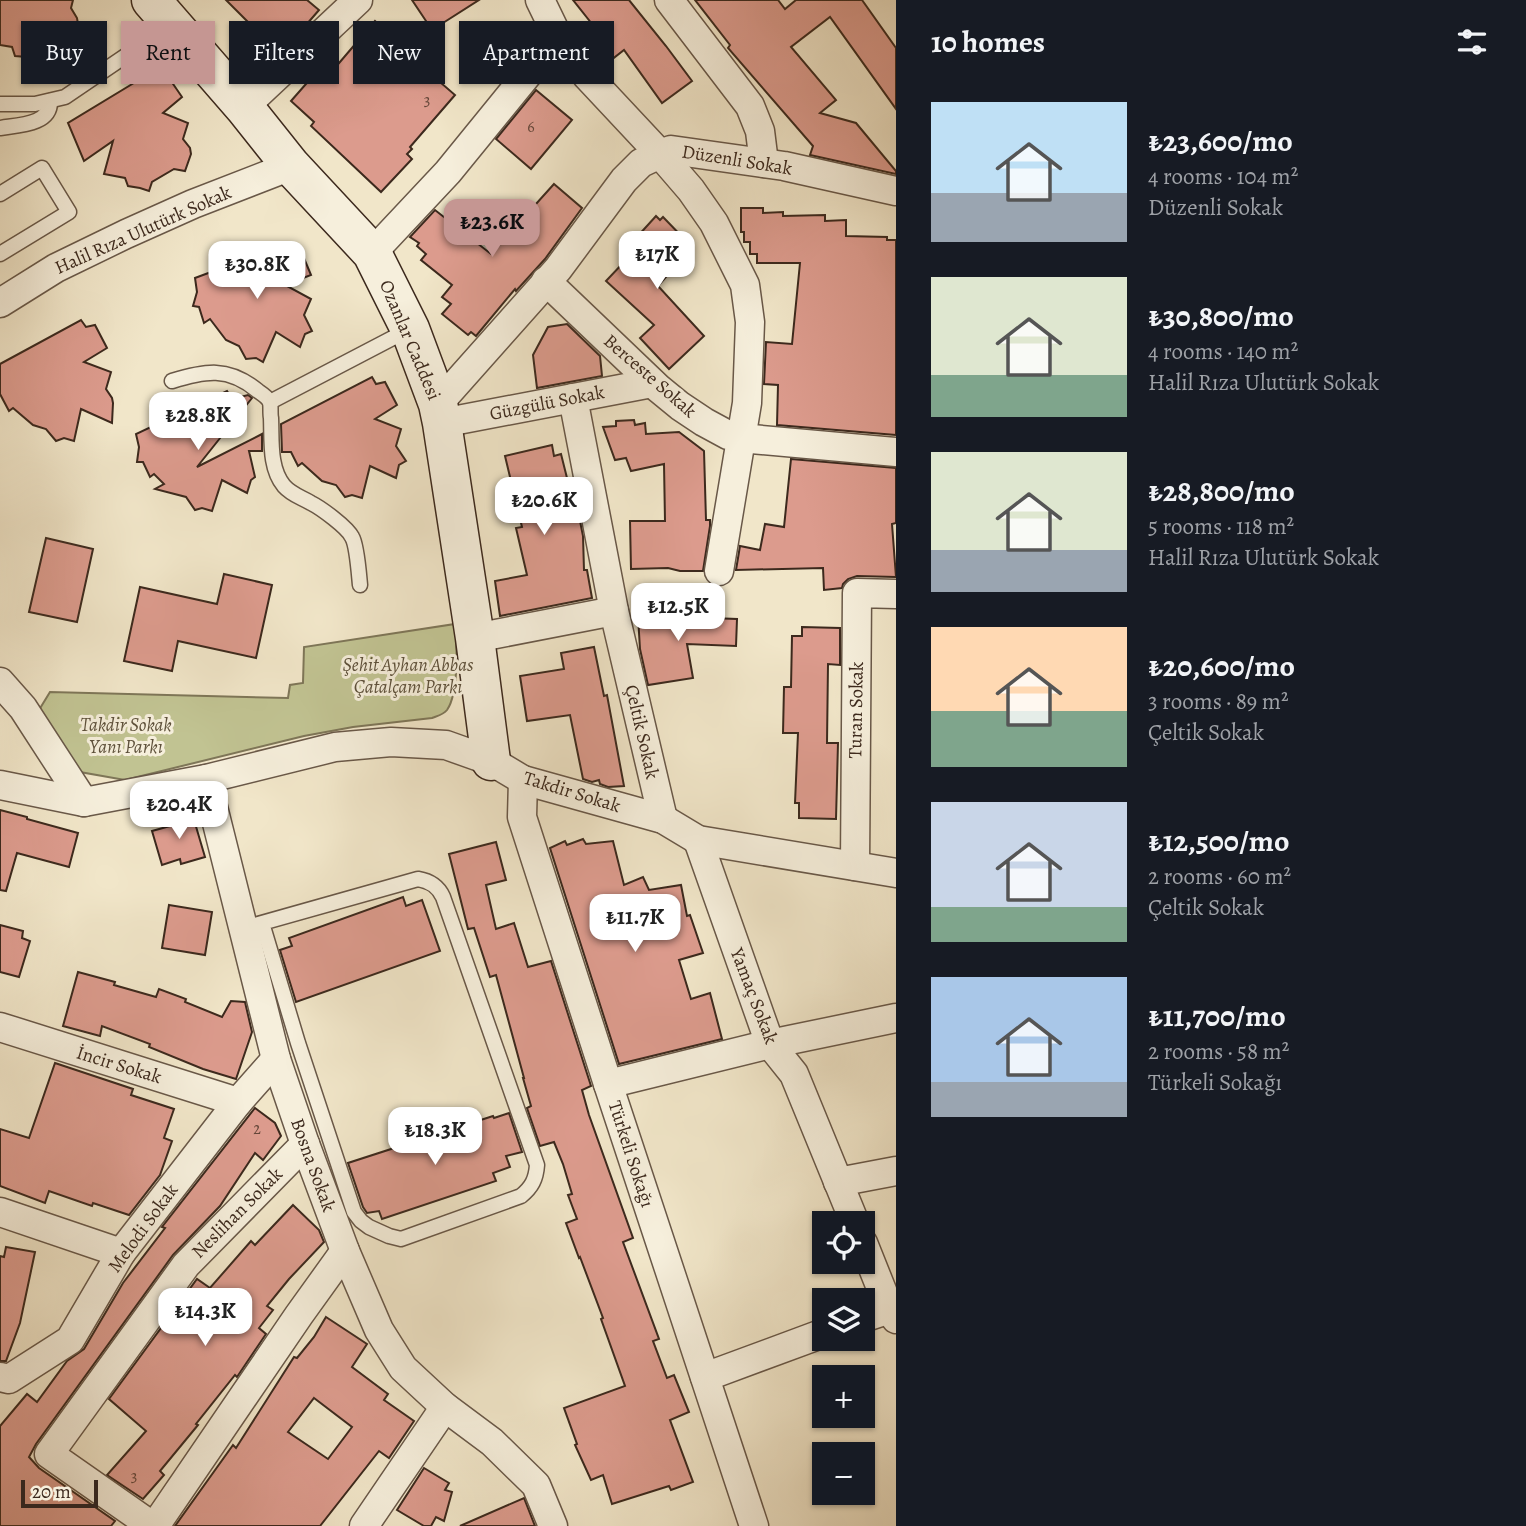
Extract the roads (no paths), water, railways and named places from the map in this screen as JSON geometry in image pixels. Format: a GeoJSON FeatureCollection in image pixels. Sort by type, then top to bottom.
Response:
{"type":"FeatureCollection","features":[{"type":"Feature","properties":{"kind":"street"},"geometry":{"type":"LineString","coordinates":[[244,107],[358,0]]}},
{"type":"Feature","properties":{"kind":"street"},"geometry":{"type":"LineString","coordinates":[[540,0],[550,21]]}},
{"type":"Feature","properties":{"kind":"street"},"geometry":{"type":"LineString","coordinates":[[669,0],[750,107],[760,131],[764,163]]}},
{"type":"Feature","properties":{"kind":"street","name":"Ozanlar Caddesi"},"geometry":{"type":"LineString","coordinates":[[161,12],[244,107],[291,166],[372,253],[410,329],[440,413],[475,638],[507,771]]}},
{"type":"Feature","properties":{"kind":"street"},"geometry":{"type":"LineString","coordinates":[[372,253],[448,172],[520,84]]}},
{"type":"Feature","properties":{"kind":"street"},"geometry":{"type":"LineString","coordinates":[[594,84],[691,190],[715,223],[745,285],[750,321],[747,403],[719,571]]}},
{"type":"Feature","properties":{"kind":"street","name":"Düzenli Sokak"},"geometry":{"type":"LineString","coordinates":[[440,413],[558,269],[624,180],[641,163],[671,150],[764,163],[896,191]]}},
{"type":"Feature","properties":{"kind":"street","name":"Halil Rıza Ulutürk Sokak"},"geometry":{"type":"LineString","coordinates":[[0,303],[56,268],[126,234],[193,204],[291,166]]}},
{"type":"Feature","properties":{"kind":"street","name":"Berceste Sokak"},"geometry":{"type":"LineString","coordinates":[[546,281],[652,383],[680,406],[728,435],[896,452]]}},
{"type":"Feature","properties":{"kind":"street","name":"Güzgülü Sokak"},"geometry":{"type":"LineString","coordinates":[[440,413],[573,398],[652,383]]}},
{"type":"Feature","properties":{"kind":"street","name":"Çeltik Sokak"},"geometry":{"type":"LineString","coordinates":[[573,398],[614,611],[663,819]]}},
{"type":"Feature","properties":{"kind":"street","name":"Turan Sokak"},"geometry":{"type":"LineString","coordinates":[[855,866],[857,593],[896,594]]}},
{"type":"Feature","properties":{"kind":"street"},"geometry":{"type":"LineString","coordinates":[[475,638],[614,611]]}},
{"type":"Feature","properties":{"kind":"street"},"geometry":{"type":"LineString","coordinates":[[0,682],[23,708],[85,802]]}},
{"type":"Feature","properties":{"kind":"street","name":"Takdir Sokak"},"geometry":{"type":"LineString","coordinates":[[0,785],[85,802],[206,779],[335,747],[391,742],[446,745],[507,771],[663,819],[698,840],[896,873]]}},
{"type":"Feature","properties":{"kind":"street","name":"Türkeli Sokağı"},"geometry":{"type":"LineString","coordinates":[[507,771],[754,1526]]}},
{"type":"Feature","properties":{"kind":"street","name":"Bosna Sokak"},"geometry":{"type":"LineString","coordinates":[[206,779],[253,925],[276,1059],[345,1251],[379,1330],[403,1368],[445,1407],[492,1443],[536,1485],[553,1526]]}},
{"type":"Feature","properties":{"kind":"street","name":"Yamaç Sokak"},"geometry":{"type":"LineString","coordinates":[[698,840],[770,1044],[794,1074],[850,1211]]}},
{"type":"Feature","properties":{"kind":"street"},"geometry":{"type":"LineString","coordinates":[[608,1084],[770,1044],[896,1018]]}},
{"type":"Feature","properties":{"kind":"street","name":"İncir Sokak"},"geometry":{"type":"LineString","coordinates":[[0,1027],[238,1102]]}},
{"type":"Feature","properties":{"kind":"street","name":"Melodi Sokak"},"geometry":{"type":"LineString","coordinates":[[0,1377],[9,1379],[70,1340],[121,1254],[238,1102],[276,1059]]}},
{"type":"Feature","properties":{"kind":"street","name":"Neslihan Sokak"},"geometry":{"type":"LineString","coordinates":[[154,1526],[49,1454],[186,1265],[305,1144]]}},
{"type":"Feature","properties":{"kind":"street"},"geometry":{"type":"LineString","coordinates":[[838,1182],[896,1171]]}},
{"type":"Feature","properties":{"kind":"street"},"geometry":{"type":"LineString","coordinates":[[0,1212],[121,1254]]}},
{"type":"Feature","properties":{"kind":"street"},"geometry":{"type":"LineString","coordinates":[[154,1526],[345,1251]]}},
{"type":"Feature","properties":{"kind":"street"},"geometry":{"type":"LineString","coordinates":[[875,1269],[894,1311],[875,1315]]}},
{"type":"Feature","properties":{"kind":"street"},"geometry":{"type":"LineString","coordinates":[[705,1377],[812,1337]]}},
{"type":"Feature","properties":{"kind":"street"},"geometry":{"type":"LineString","coordinates":[[364,1526],[445,1407]]}},
{"type":"Feature","properties":{"kind":"lane"},"geometry":{"type":"LineString","coordinates":[[0,104],[18,105],[65,97],[161,12]]}},
{"type":"Feature","properties":{"kind":"lane"},"geometry":{"type":"LineString","coordinates":[[0,128],[41,119],[48,112],[50,101]]}},
{"type":"Feature","properties":{"kind":"lane"},"geometry":{"type":"LineString","coordinates":[[0,194],[42,169],[69,212],[0,254]]}},
{"type":"Feature","properties":{"kind":"lane"},"geometry":{"type":"LineString","coordinates":[[270,402],[410,329]]}},
{"type":"Feature","properties":{"kind":"lane"},"geometry":{"type":"LineString","coordinates":[[172,381],[201,373],[230,375],[253,386],[270,402],[273,464],[277,474],[291,493],[325,512],[353,538],[360,585]]}},
{"type":"Feature","properties":{"kind":"lane"},"geometry":{"type":"LineString","coordinates":[[418,879],[436,886],[443,897],[537,1165],[537,1174],[528,1191],[521,1196],[401,1238],[377,1231],[361,1221],[354,1212],[253,925],[418,879]]}},
{"type":"Feature","properties":{"kind":"park label","name":"Şehit Ayhan Abbas Çatalçam Parkı"},"geometry":{"type":"Point","coordinates":[408,676]}},
{"type":"Feature","properties":{"kind":"park label","name":"Takdir Sokak Yanı Parkı"},"geometry":{"type":"Point","coordinates":[126,736]}}]}
